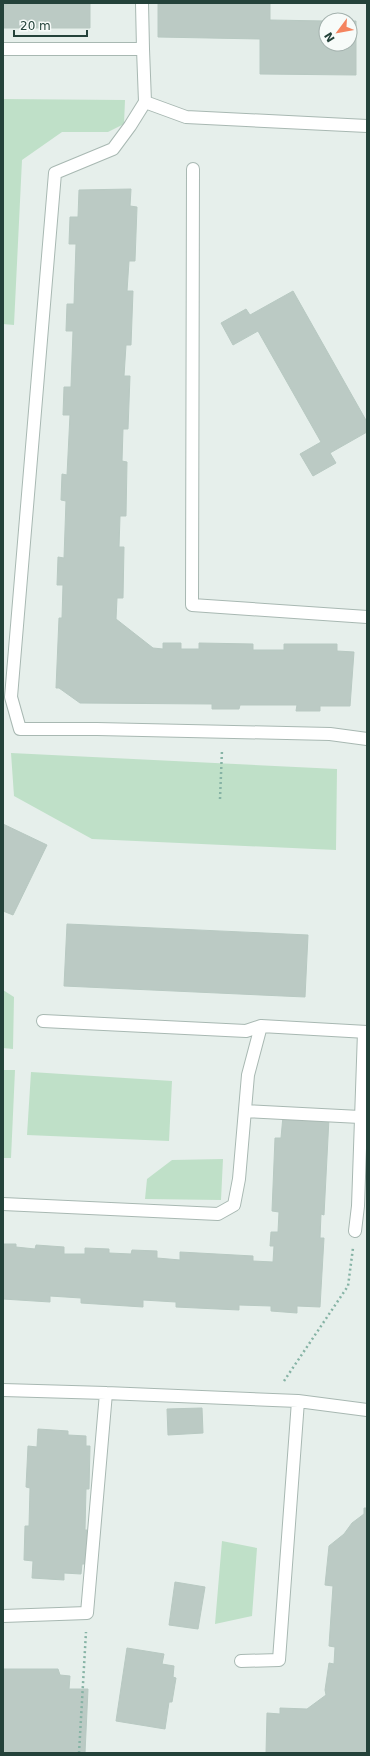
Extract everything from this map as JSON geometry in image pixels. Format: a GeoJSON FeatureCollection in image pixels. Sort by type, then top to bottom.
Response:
{"type":"FeatureCollection","features":[{"type":"Feature","properties":{"kind":"lane"},"geometry":{"type":"LineString","coordinates":[[142,3],[145,102],[113,149],[55,173],[11,696],[20,729],[97,729],[330,734],[367,738]]}},
{"type":"Feature","properties":{"kind":"lane"},"geometry":{"type":"LineString","coordinates":[[3,49],[143,49]]}},
{"type":"Feature","properties":{"kind":"lane"},"geometry":{"type":"LineString","coordinates":[[145,102],[186,117],[367,126]]}},
{"type":"Feature","properties":{"kind":"lane"},"geometry":{"type":"LineString","coordinates":[[193,169],[192,605],[367,617]]}},
{"type":"Feature","properties":{"kind":"lane"},"geometry":{"type":"LineString","coordinates":[[44,1020],[246,1031],[261,1026],[365,1032],[360,1117],[358,1206],[355,1231]]}},
{"type":"Feature","properties":{"kind":"lane"},"geometry":{"type":"LineString","coordinates":[[3,1204],[218,1214],[234,1205],[239,1179],[248,1075],[261,1026]]}},
{"type":"Feature","properties":{"kind":"lane"},"geometry":{"type":"LineString","coordinates":[[245,1111],[360,1117]]}},
{"type":"Feature","properties":{"kind":"lane"},"geometry":{"type":"LineString","coordinates":[[3,1390],[298,1401],[367,1410]]}},
{"type":"Feature","properties":{"kind":"lane"},"geometry":{"type":"LineString","coordinates":[[3,1616],[87,1613],[106,1393]]}},
{"type":"Feature","properties":{"kind":"lane"},"geometry":{"type":"LineString","coordinates":[[242,1661],[279,1660],[298,1401]]}},
{"type":"Feature","properties":{"kind":"path"},"geometry":{"type":"LineString","coordinates":[[220,799],[222,766],[221,732]]}},
{"type":"Feature","properties":{"kind":"path"},"geometry":{"type":"LineString","coordinates":[[272,1400],[348,1286],[355,1231]]}},
{"type":"Feature","properties":{"kind":"path"},"geometry":{"type":"LineString","coordinates":[[79,1753],[87,1613]]}},
{"type":"Feature","properties":{"kind":"green space"},"geometry":{"type":"Polygon","coordinates":[[[3,99],[125,100],[124,124],[108,132],[62,132],[22,160],[14,325],[3,324],[3,99]]]}},
{"type":"Feature","properties":{"kind":"green space"},"geometry":{"type":"Polygon","coordinates":[[[11,753],[337,769],[336,850],[92,839],[14,796],[11,753]]]}},
{"type":"Feature","properties":{"kind":"green space"},"geometry":{"type":"Polygon","coordinates":[[[3,990],[14,997],[13,1049],[3,1048],[3,990]]]}},
{"type":"Feature","properties":{"kind":"green space"},"geometry":{"type":"Polygon","coordinates":[[[3,1070],[15,1070],[11,1158],[3,1158],[3,1070]]]}},
{"type":"Feature","properties":{"kind":"green space"},"geometry":{"type":"Polygon","coordinates":[[[31,1072],[172,1081],[169,1141],[27,1135],[31,1072]]]}},
{"type":"Feature","properties":{"kind":"green space"},"geometry":{"type":"Polygon","coordinates":[[[223,1159],[221,1200],[145,1199],[147,1179],[172,1160],[223,1159]]]}},
{"type":"Feature","properties":{"kind":"green space"},"geometry":{"type":"Polygon","coordinates":[[[222,1541],[257,1548],[252,1616],[215,1624],[222,1541]]]}},
{"type":"Feature","properties":{"kind":"building"},"geometry":{"type":"Polygon","coordinates":[[[3,3],[90,3],[90,28],[3,28],[3,3]]]}},
{"type":"Feature","properties":{"kind":"building"},"geometry":{"type":"Polygon","coordinates":[[[158,3],[270,3],[270,20],[318,21],[318,52],[356,52],[356,75],[260,74],[260,39],[158,37],[158,3]]]}},
{"type":"Feature","properties":{"kind":"building"},"geometry":{"type":"Polygon","coordinates":[[[131,189],[130,206],[137,207],[135,261],[129,261],[127,291],[133,291],[131,345],[126,345],[124,376],[130,376],[128,429],[123,429],[122,461],[127,462],[126,516],[120,516],[119,547],[124,547],[123,598],[117,598],[116,619],[153,648],[163,649],[163,643],[181,643],[181,649],[199,649],[199,643],[253,644],[253,650],[284,650],[284,644],[337,644],[337,651],[354,652],[350,706],[320,706],[320,711],[296,711],[297,705],[240,705],[239,709],[212,709],[212,704],[80,703],[59,688],[56,688],[59,618],[62,618],[63,585],[57,585],[58,557],[64,558],[66,501],[61,500],[62,474],[67,475],[70,415],[63,415],[64,387],[71,387],[73,331],[66,331],[67,304],[74,304],[76,244],[69,244],[70,217],[78,217],[79,190],[131,189]]]}},
{"type":"Feature","properties":{"kind":"building"},"geometry":{"type":"Polygon","coordinates":[[[293,291],[367,422],[367,432],[330,453],[336,463],[313,476],[300,454],[321,442],[258,331],[233,345],[221,323],[246,309],[250,315],[293,291]]]}},
{"type":"Feature","properties":{"kind":"building"},"geometry":{"type":"Polygon","coordinates":[[[3,824],[47,845],[13,915],[3,911],[3,824]]]}},
{"type":"Feature","properties":{"kind":"building"},"geometry":{"type":"Polygon","coordinates":[[[67,924],[308,935],[305,997],[64,986],[67,924]]]}},
{"type":"Feature","properties":{"kind":"building"},"geometry":{"type":"Polygon","coordinates":[[[283,1116],[329,1118],[324,1215],[321,1214],[320,1238],[324,1238],[320,1307],[297,1306],[297,1313],[271,1311],[271,1306],[239,1305],[239,1310],[176,1307],[176,1302],[143,1300],[143,1307],[81,1303],[81,1298],[50,1296],[50,1302],[3,1299],[3,1244],[16,1244],[16,1247],[35,1249],[36,1245],[64,1247],[64,1254],[85,1254],[85,1248],[109,1249],[109,1253],[131,1254],[132,1250],[157,1251],[157,1258],[180,1260],[180,1252],[253,1256],[253,1261],[273,1262],[274,1246],[270,1246],[271,1232],[278,1232],[279,1212],[272,1211],[275,1138],[281,1138],[283,1116]]]}},
{"type":"Feature","properties":{"kind":"building"},"geometry":{"type":"Polygon","coordinates":[[[202,1408],[203,1433],[168,1435],[167,1409],[202,1408]]]}},
{"type":"Feature","properties":{"kind":"building"},"geometry":{"type":"Polygon","coordinates":[[[38,1429],[68,1431],[68,1435],[86,1436],[86,1446],[90,1446],[89,1489],[86,1489],[86,1564],[82,1564],[81,1574],[64,1573],[64,1580],[32,1578],[33,1561],[24,1560],[25,1526],[29,1526],[30,1488],[26,1487],[28,1446],[37,1447],[38,1429]]]}},
{"type":"Feature","properties":{"kind":"building"},"geometry":{"type":"Polygon","coordinates":[[[364,1508],[367,1508],[367,1753],[266,1753],[267,1713],[280,1714],[280,1708],[307,1709],[326,1695],[325,1690],[329,1663],[334,1664],[335,1647],[329,1646],[333,1586],[325,1585],[329,1546],[344,1534],[352,1523],[364,1514],[364,1508]]]}},
{"type":"Feature","properties":{"kind":"building"},"geometry":{"type":"Polygon","coordinates":[[[175,1582],[205,1587],[198,1629],[169,1625],[175,1582]]]}},
{"type":"Feature","properties":{"kind":"building"},"geometry":{"type":"Polygon","coordinates":[[[127,1648],[164,1654],[162,1664],[174,1666],[173,1677],[176,1678],[172,1702],[169,1702],[165,1729],[116,1721],[127,1648]]]}},
{"type":"Feature","properties":{"kind":"building"},"geometry":{"type":"Polygon","coordinates":[[[3,1669],[58,1669],[60,1675],[70,1676],[69,1689],[88,1689],[85,1753],[3,1753],[3,1669]]]}}]}
